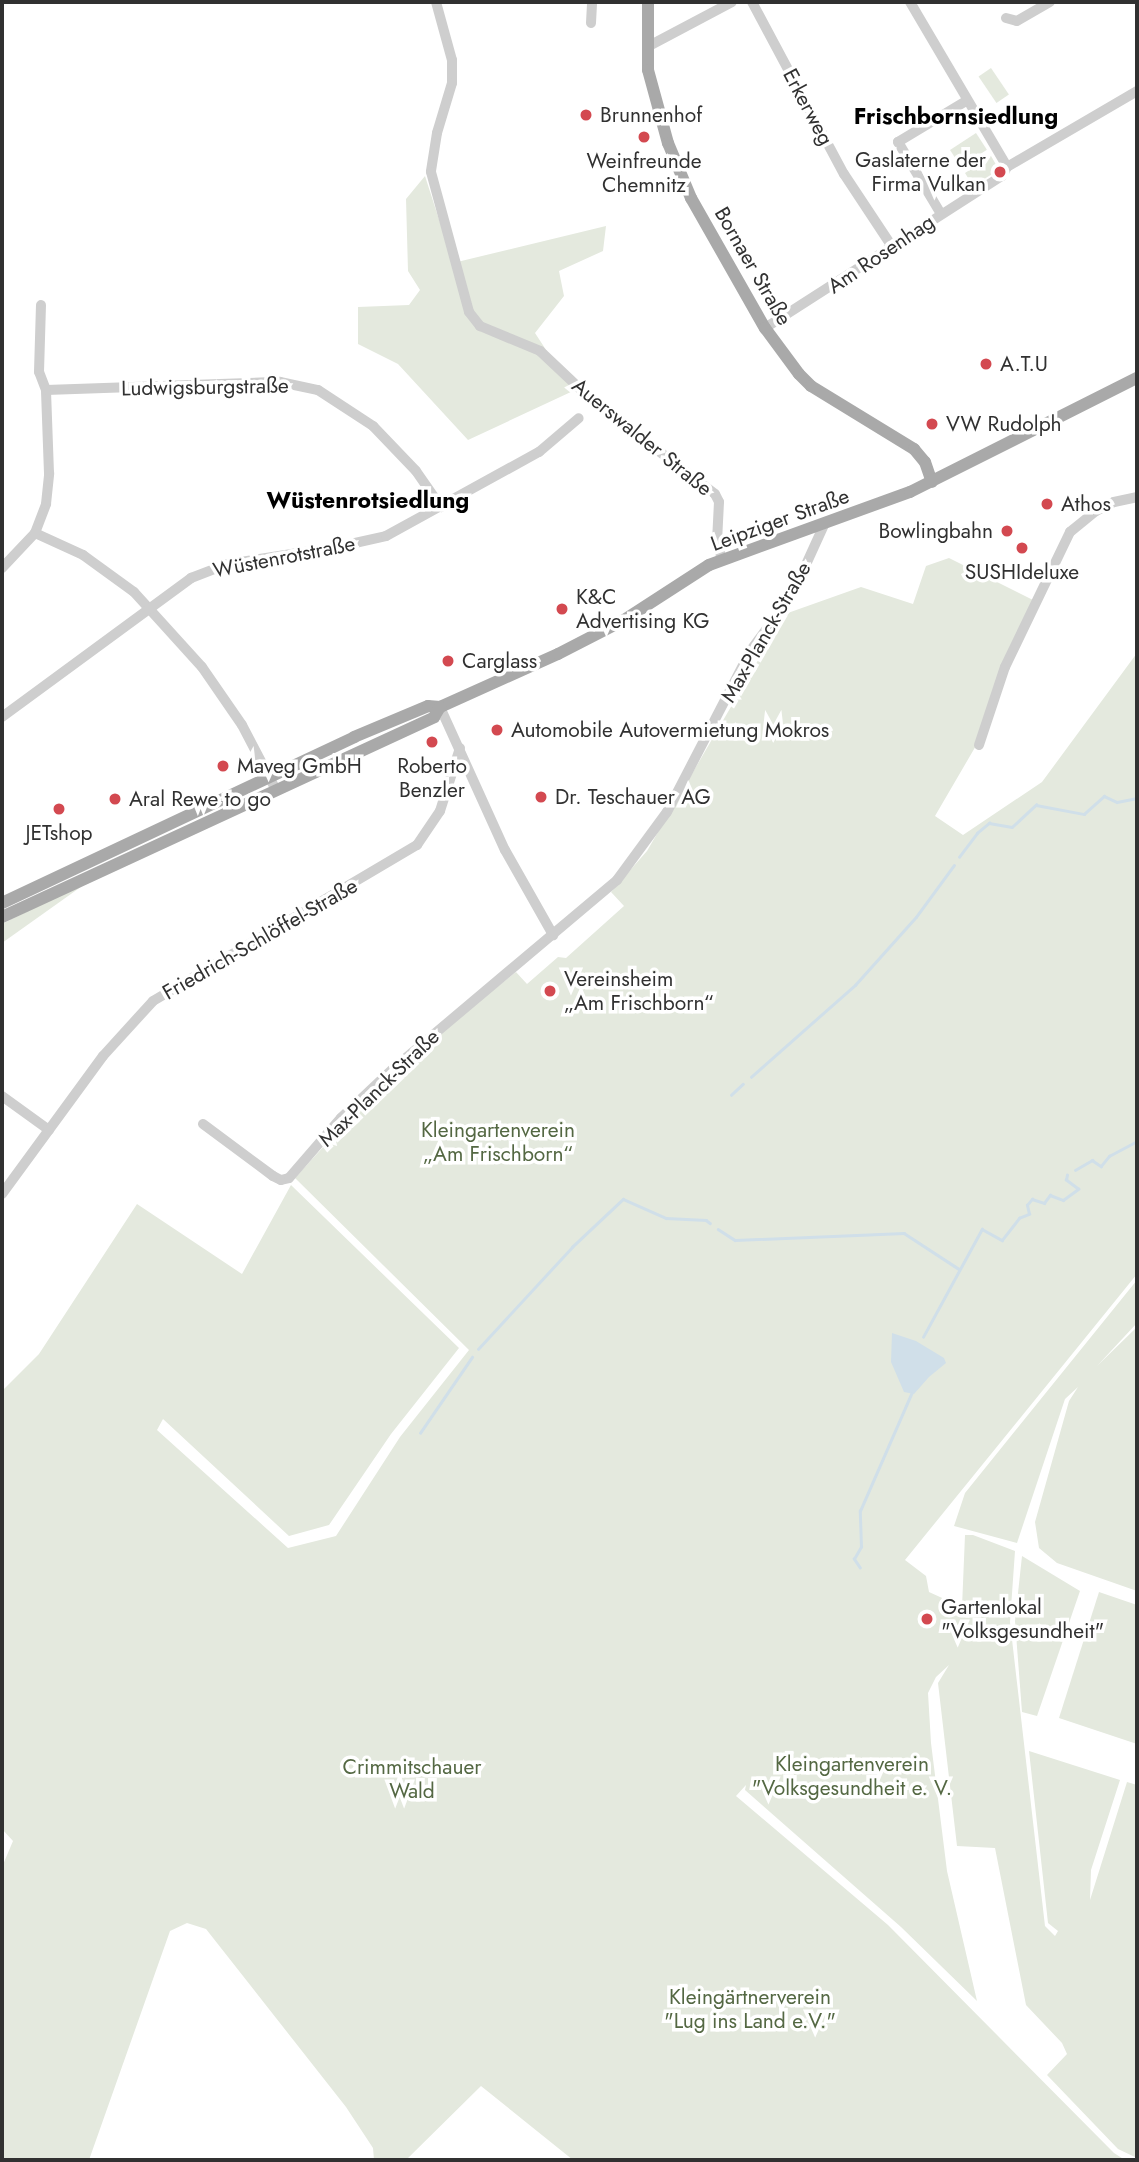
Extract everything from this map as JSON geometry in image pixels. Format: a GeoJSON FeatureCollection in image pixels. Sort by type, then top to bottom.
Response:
{"type":"FeatureCollection","features":[{"type":"Feature","properties":{"kind":"main road","name":"Bornaer Straße"},"geometry":{"type":"LineString","coordinates":[[648,2],[648,70],[668,143],[691,198],[765,328],[811,386],[914,449],[925,462],[932,482]]}},
{"type":"Feature","properties":{"kind":"main road","name":"Leipziger Straße"},"geometry":{"type":"LineString","coordinates":[[2,903],[273,783],[434,717],[440,707],[592,638],[722,559],[824,524],[932,482],[1137,378]]}},
{"type":"Feature","properties":{"kind":"main road","name":"Leipziger Straße"},"geometry":{"type":"LineString","coordinates":[[2,917],[273,783]]}},
{"type":"Feature","properties":{"kind":"street","name":"Auerswalder Straße"},"geometry":{"type":"LineString","coordinates":[[436,2],[452,60],[452,83],[437,133],[431,172],[469,312],[481,326],[540,351],[593,401],[716,494],[719,502],[717,542],[722,559]]}},
{"type":"Feature","properties":{"kind":"street"},"geometry":{"type":"LineString","coordinates":[[591,23],[592,2]]}},
{"type":"Feature","properties":{"kind":"street"},"geometry":{"type":"LineString","coordinates":[[647,47],[732,2]]}},
{"type":"Feature","properties":{"kind":"street","name":"Erkerweg"},"geometry":{"type":"LineString","coordinates":[[751,2],[844,174],[891,245]]}},
{"type":"Feature","properties":{"kind":"street"},"geometry":{"type":"LineString","coordinates":[[909,2],[1007,167]]}},
{"type":"Feature","properties":{"kind":"street"},"geometry":{"type":"LineString","coordinates":[[1006,18],[1017,21],[1050,2]]}},
{"type":"Feature","properties":{"kind":"street","name":"Am Rosenhag"},"geometry":{"type":"LineString","coordinates":[[765,328],[1002,176],[1007,167],[1137,91]]}},
{"type":"Feature","properties":{"kind":"street"},"geometry":{"type":"LineString","coordinates":[[941,214],[898,142],[966,101]]}},
{"type":"Feature","properties":{"kind":"street"},"geometry":{"type":"LineString","coordinates":[[2,568],[36,533],[46,504],[49,473],[46,390],[39,372],[41,304]]}},
{"type":"Feature","properties":{"kind":"street","name":"Ludwigsburgstraße"},"geometry":{"type":"LineString","coordinates":[[46,390],[280,382],[317,390],[354,411],[391,443],[441,507]]}},
{"type":"Feature","properties":{"kind":"street","name":"Wüstenrotstraße"},"geometry":{"type":"LineString","coordinates":[[2,717],[191,578],[228,564],[337,547],[386,536],[539,452],[579,418]]}},
{"type":"Feature","properties":{"kind":"street"},"geometry":{"type":"LineString","coordinates":[[979,745],[1005,667],[1070,532],[1096,511],[1114,502],[1137,497]]}},
{"type":"Feature","properties":{"kind":"street","name":"Max-Planck-Straße"},"geometry":{"type":"LineString","coordinates":[[203,1124],[273,1176],[281,1180],[289,1178],[341,1118],[395,1067],[617,880],[649,840],[751,650],[793,593],[824,524]]}},
{"type":"Feature","properties":{"kind":"street"},"geometry":{"type":"LineString","coordinates":[[36,533],[83,555],[134,592],[202,667],[242,725],[273,783]]}},
{"type":"Feature","properties":{"kind":"street"},"geometry":{"type":"LineString","coordinates":[[440,707],[505,850],[553,935]]}},
{"type":"Feature","properties":{"kind":"street","name":"Friedrich-Schlöffel-Straße"},"geometry":{"type":"LineString","coordinates":[[2,1194],[103,1056],[153,1001],[416,845],[440,811],[460,748]]}},
{"type":"Feature","properties":{"kind":"street"},"geometry":{"type":"LineString","coordinates":[[2,1096],[49,1130]]}},
{"type":"Feature","properties":{"kind":"green space"},"geometry":{"type":"Polygon","coordinates":[[[991,68],[1009,95],[996,103],[979,76],[991,68]]]}},
{"type":"Feature","properties":{"kind":"green space"},"geometry":{"type":"Polygon","coordinates":[[[976,133],[987,150],[961,167],[950,150],[976,133]]]}},
{"type":"Feature","properties":{"kind":"green space"},"geometry":{"type":"Polygon","coordinates":[[[991,156],[997,171],[973,186],[965,173],[991,156]]]}},
{"type":"Feature","properties":{"kind":"green space"},"geometry":{"type":"Polygon","coordinates":[[[425,176],[453,263],[606,226],[603,251],[559,271],[564,296],[535,333],[573,391],[468,440],[398,364],[358,344],[358,307],[409,305],[420,290],[408,271],[406,199],[425,176]]]}},
{"type":"Feature","properties":{"kind":"green space","name":"Crimmitschauer Wald"},"geometry":{"type":"Polygon","coordinates":[[[949,558],[1033,600],[977,744],[935,816],[963,835],[1042,782],[1137,653],[1137,1274],[905,1560],[926,1576],[929,1592],[962,1607],[965,1535],[973,1535],[1015,1551],[1010,1622],[1045,1926],[1055,1936],[1058,1931],[1048,1923],[1029,1751],[1120,1780],[1091,1870],[1090,1900],[1127,1782],[1137,1785],[1137,2158],[1118,2149],[1047,2075],[1067,2054],[1062,2043],[1026,2005],[995,1848],[957,1846],[938,1683],[949,1665],[936,1677],[928,1693],[931,1743],[947,1871],[977,2001],[901,1927],[745,1790],[746,1785],[736,1796],[888,1925],[1114,2153],[1125,2160],[573,2160],[481,2086],[406,2160],[374,2160],[373,2148],[346,2107],[206,1929],[187,1923],[170,1931],[89,2160],[2,2160],[2,1867],[13,1841],[2,1829],[2,1391],[39,1354],[137,1204],[242,1274],[291,1185],[459,1348],[391,1434],[329,1525],[289,1536],[163,1419],[157,1430],[288,1548],[336,1536],[400,1437],[469,1350],[295,1178],[375,1090],[469,1009],[516,972],[527,984],[558,957],[566,958],[624,906],[611,892],[647,851],[785,614],[861,587],[913,604],[926,566],[949,558]]]}},
{"type":"Feature","properties":{"kind":"green space"},"geometry":{"type":"Polygon","coordinates":[[[92,879],[2,943],[2,924],[92,879]]]}},
{"type":"Feature","properties":{"kind":"green space"},"geometry":{"type":"Polygon","coordinates":[[[1137,1280],[1137,1323],[1097,1366],[1137,1327],[1137,1591],[1057,1563],[1039,1548],[1035,1522],[1069,1401],[1078,1387],[1065,1399],[1017,1543],[954,1526],[965,1493],[1137,1280]]]}},
{"type":"Feature","properties":{"kind":"green space"},"geometry":{"type":"Polygon","coordinates":[[[1022,1556],[1080,1591],[1037,1716],[1022,1712],[1015,1621],[1022,1556]]]}},
{"type":"Feature","properties":{"kind":"green space"},"geometry":{"type":"Polygon","coordinates":[[[1099,1592],[1137,1605],[1137,1744],[1059,1718],[1099,1592]]]}},
{"type":"Feature","properties":{"kind":"shaded area"},"geometry":{"type":"Polygon","coordinates":[[[892,1333],[916,1341],[944,1358],[946,1363],[914,1394],[904,1392],[891,1362],[892,1333]]]}},
{"type":"Feature","properties":{"kind":"waterway"},"geometry":{"type":"LineString","coordinates":[[959,857],[977,833],[989,823],[1012,827],[1036,805],[1084,814],[1104,796],[1117,802],[1137,798]]}},
{"type":"Feature","properties":{"kind":"waterway"},"geometry":{"type":"LineString","coordinates":[[751,1077],[855,985],[916,917],[954,865]]}},
{"type":"Feature","properties":{"kind":"waterway"},"geometry":{"type":"LineString","coordinates":[[731,1095],[743,1084]]}},
{"type":"Feature","properties":{"kind":"waterway"},"geometry":{"type":"LineString","coordinates":[[1075,1170],[1092,1160],[1101,1166],[1109,1156],[1137,1141]]}},
{"type":"Feature","properties":{"kind":"waterway"},"geometry":{"type":"LineString","coordinates":[[923,1337],[982,1229],[1002,1240],[1019,1218],[1029,1214],[1027,1205],[1032,1199],[1044,1203],[1050,1195],[1063,1200],[1078,1189],[1066,1180],[1067,1175]]}},
{"type":"Feature","properties":{"kind":"waterway"},"geometry":{"type":"LineString","coordinates":[[478,1349],[572,1247],[623,1199],[666,1218],[706,1220],[710,1223]]}},
{"type":"Feature","properties":{"kind":"waterway"},"geometry":{"type":"LineString","coordinates":[[718,1229],[735,1240],[904,1233],[959,1269]]}},
{"type":"Feature","properties":{"kind":"waterway"},"geometry":{"type":"LineString","coordinates":[[420,1433],[472,1357]]}},
{"type":"Feature","properties":{"kind":"waterway"},"geometry":{"type":"LineString","coordinates":[[860,1568],[854,1559],[861,1547],[860,1511],[911,1394]]}},
{"type":"Feature","properties":{"kind":"place","name":"Brunnenhof"},"geometry":{"type":"Point","coordinates":[586,115]}},
{"type":"Feature","properties":{"kind":"place","name":"Weinfreunde Chemnitz"},"geometry":{"type":"Point","coordinates":[644,137]}},
{"type":"Feature","properties":{"kind":"place","name":"Gaslaterne der Firma Vulkan"},"geometry":{"type":"Point","coordinates":[1000,172]}},
{"type":"Feature","properties":{"kind":"place","name":"A.T.U"},"geometry":{"type":"Point","coordinates":[986,364]}},
{"type":"Feature","properties":{"kind":"place","name":"VW Rudolph"},"geometry":{"type":"Point","coordinates":[932,424]}},
{"type":"Feature","properties":{"kind":"place","name":"Athos"},"geometry":{"type":"Point","coordinates":[1047,504]}},
{"type":"Feature","properties":{"kind":"place","name":"Bowlingbahn"},"geometry":{"type":"Point","coordinates":[1007,531]}},
{"type":"Feature","properties":{"kind":"place","name":"SUSHIdeluxe"},"geometry":{"type":"Point","coordinates":[1022,548]}},
{"type":"Feature","properties":{"kind":"place","name":"K&C Advertising KG"},"geometry":{"type":"Point","coordinates":[562,609]}},
{"type":"Feature","properties":{"kind":"place","name":"Carglass"},"geometry":{"type":"Point","coordinates":[448,661]}},
{"type":"Feature","properties":{"kind":"place","name":"Automobile Autovermietung Mokros"},"geometry":{"type":"Point","coordinates":[497,730]}},
{"type":"Feature","properties":{"kind":"place","name":"Roberto Benzler"},"geometry":{"type":"Point","coordinates":[432,742]}},
{"type":"Feature","properties":{"kind":"place","name":"Maveg GmbH"},"geometry":{"type":"Point","coordinates":[223,766]}},
{"type":"Feature","properties":{"kind":"place","name":"Dr. Teschauer AG"},"geometry":{"type":"Point","coordinates":[541,797]}},
{"type":"Feature","properties":{"kind":"place","name":"Aral Rewe to go"},"geometry":{"type":"Point","coordinates":[115,799]}},
{"type":"Feature","properties":{"kind":"place","name":"JETshop"},"geometry":{"type":"Point","coordinates":[59,809]}},
{"type":"Feature","properties":{"kind":"place","name":"Vereinsheim „Am Frischborn“"},"geometry":{"type":"Point","coordinates":[550,991]}},
{"type":"Feature","properties":{"kind":"place","name":"Gartenlokal \"Volksgesundheit\""},"geometry":{"type":"Point","coordinates":[927,1619]}},
{"type":"Feature","properties":{"kind":"district","name":"Frischbornsiedlung"},"geometry":{"type":"Point","coordinates":[956,116]}},
{"type":"Feature","properties":{"kind":"district","name":"Wüstenrotsiedlung"},"geometry":{"type":"Point","coordinates":[368,500]}},
{"type":"Feature","properties":{"kind":"park label","name":"Kleingartenverein „Am Frischborn“"},"geometry":{"type":"Point","coordinates":[498,1142]}},
{"type":"Feature","properties":{"kind":"park label","name":"Kleingartenverein \"Volksgesundheit e. V."},"geometry":{"type":"Point","coordinates":[852,1776]}},
{"type":"Feature","properties":{"kind":"park label","name":"Kleingärtnerverein \"Lug ins Land e.V.\""},"geometry":{"type":"Point","coordinates":[750,2009]}}]}
